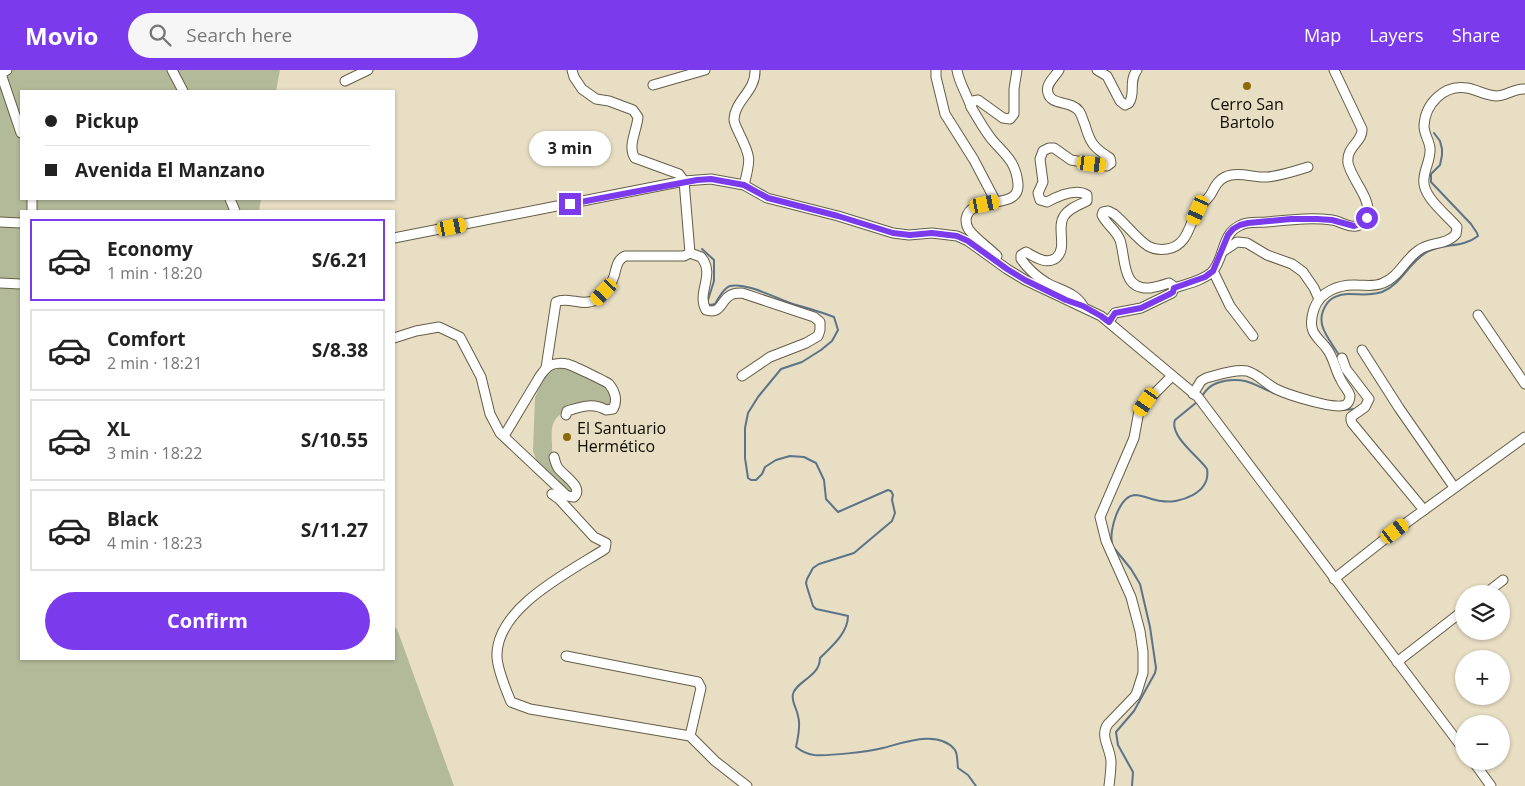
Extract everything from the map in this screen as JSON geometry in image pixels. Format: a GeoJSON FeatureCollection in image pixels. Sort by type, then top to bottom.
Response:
{"type":"FeatureCollection","features":[{"type":"Feature","properties":{"kind":"street"},"geometry":{"type":"LineString","coordinates":[[7,70],[1,74],[20,131]]}},
{"type":"Feature","properties":{"kind":"street"},"geometry":{"type":"LineString","coordinates":[[172,70],[182,90]]}},
{"type":"Feature","properties":{"kind":"street"},"geometry":{"type":"LineString","coordinates":[[345,81],[368,70]]}},
{"type":"Feature","properties":{"kind":"street"},"geometry":{"type":"LineString","coordinates":[[572,70],[582,89],[596,99],[609,101],[633,110],[638,117],[631,148],[635,158],[679,174],[684,181],[690,253]]}},
{"type":"Feature","properties":{"kind":"street"},"geometry":{"type":"LineString","coordinates":[[653,84],[704,70]]}},
{"type":"Feature","properties":{"kind":"street"},"geometry":{"type":"LineString","coordinates":[[744,185],[750,164],[748,153],[734,121],[736,109],[756,79],[755,70]]}},
{"type":"Feature","properties":{"kind":"street"},"geometry":{"type":"LineString","coordinates":[[936,70],[945,114],[974,160],[996,202]]}},
{"type":"Feature","properties":{"kind":"street"},"geometry":{"type":"LineString","coordinates":[[957,70],[959,81],[971,107],[994,142],[1007,154],[1014,167],[1018,184],[1016,193],[1011,198],[978,205],[972,209],[966,218],[968,229],[996,255],[1007,269]]}},
{"type":"Feature","properties":{"kind":"street"},"geometry":{"type":"LineString","coordinates":[[971,107],[972,103],[978,100],[1003,118],[1012,118],[1015,112],[1014,89],[1016,70]]}},
{"type":"Feature","properties":{"kind":"street"},"geometry":{"type":"LineString","coordinates":[[1059,70],[1048,85],[1048,96],[1055,101],[1068,103],[1078,109],[1092,144],[1110,158],[1111,163],[1106,166],[1077,162],[1054,148],[1043,151],[1040,159],[1043,182],[1038,193],[1040,200],[1047,202],[1063,194],[1081,193],[1087,195],[1088,201],[1071,209],[1064,216],[1061,226],[1061,248],[1056,258],[1043,260],[1026,252],[1021,259],[1032,272],[1045,282],[1077,297],[1083,306]]}},
{"type":"Feature","properties":{"kind":"street"},"geometry":{"type":"LineString","coordinates":[[1097,70],[1107,76],[1120,101],[1125,105],[1131,102],[1133,76],[1137,70]]}},
{"type":"Feature","properties":{"kind":"street"},"geometry":{"type":"LineString","coordinates":[[1109,322],[1115,313],[1141,308],[1170,294],[1174,288],[1205,277],[1213,271],[1226,239],[1236,227],[1244,224],[1291,219],[1332,220],[1354,226],[1365,220],[1368,208],[1349,167],[1348,159],[1352,147],[1361,136],[1362,129],[1334,70]]}},
{"type":"Feature","properties":{"kind":"street"},"geometry":{"type":"LineString","coordinates":[[1193,394],[1201,381],[1206,378],[1243,371],[1253,374],[1275,388],[1289,394],[1328,406],[1346,405],[1349,401],[1349,394],[1336,372],[1331,355],[1313,331],[1312,316],[1319,299],[1331,290],[1344,286],[1382,284],[1394,276],[1411,256],[1420,249],[1451,239],[1456,234],[1457,227],[1428,195],[1424,184],[1424,175],[1430,155],[1424,130],[1425,123],[1430,106],[1437,98],[1445,91],[1455,88],[1466,88],[1500,96],[1525,88]]}},
{"type":"Feature","properties":{"kind":"street"},"geometry":{"type":"LineString","coordinates":[[1174,288],[1169,283],[1151,288],[1142,287],[1131,280],[1126,273],[1120,241],[1112,227],[1102,217],[1103,212],[1108,211],[1114,214],[1148,246],[1157,249],[1167,249],[1182,242],[1198,210],[1210,196],[1218,182],[1226,177],[1233,175],[1269,177],[1308,167]]}},
{"type":"Feature","properties":{"kind":"street"},"geometry":{"type":"LineString","coordinates":[[395,238],[684,181],[711,179],[744,185],[768,198],[838,216],[893,233],[910,235],[932,233],[957,236],[968,241],[1007,269],[1101,316],[1204,405],[1455,738]]}},
{"type":"Feature","properties":{"kind":"street"},"geometry":{"type":"LineString","coordinates":[[0,222],[20,223]]}},
{"type":"Feature","properties":{"kind":"street"},"geometry":{"type":"LineString","coordinates":[[1222,252],[1237,242],[1247,242],[1266,255],[1292,264],[1303,272],[1319,299]]}},
{"type":"Feature","properties":{"kind":"street"},"geometry":{"type":"LineString","coordinates":[[504,436],[546,368],[556,302],[561,300],[586,303],[595,300],[613,280],[616,265],[620,258],[625,256],[684,256],[690,253],[701,256],[708,268],[703,304],[706,310],[712,312],[718,310],[726,299],[733,294],[742,293],[814,317],[820,322],[818,336],[806,343],[770,357],[742,376]]}},
{"type":"Feature","properties":{"kind":"street"},"geometry":{"type":"LineString","coordinates":[[1213,271],[1230,306],[1253,336]]}},
{"type":"Feature","properties":{"kind":"street"},"geometry":{"type":"LineString","coordinates":[[0,283],[20,284]]}},
{"type":"Feature","properties":{"kind":"street"},"geometry":{"type":"LineString","coordinates":[[1478,316],[1525,384]]}},
{"type":"Feature","properties":{"kind":"street"},"geometry":{"type":"LineString","coordinates":[[395,338],[416,331],[439,327],[460,337],[480,377],[490,414],[500,433],[568,496],[574,497],[578,491],[576,486],[556,466],[554,457]]}},
{"type":"Feature","properties":{"kind":"street"},"geometry":{"type":"LineString","coordinates":[[1362,350],[1454,488]]}},
{"type":"Feature","properties":{"kind":"street"},"geometry":{"type":"LineString","coordinates":[[1342,358],[1346,369],[1369,399],[1365,407],[1352,417],[1352,424],[1424,510]]}},
{"type":"Feature","properties":{"kind":"street"},"geometry":{"type":"LineString","coordinates":[[546,368],[553,364],[568,364],[608,383],[613,390],[616,398],[616,404],[613,409],[606,410],[601,407],[591,406],[567,412],[566,415]]}},
{"type":"Feature","properties":{"kind":"street"},"geometry":{"type":"LineString","coordinates":[[1109,786],[1111,762],[1104,729],[1137,692],[1143,672],[1143,652],[1133,605],[1106,541],[1100,517],[1134,438],[1139,410],[1172,376]]}},
{"type":"Feature","properties":{"kind":"street"},"geometry":{"type":"LineString","coordinates":[[1334,580],[1424,510],[1525,437]]}},
{"type":"Feature","properties":{"kind":"street"},"geometry":{"type":"LineString","coordinates":[[552,494],[559,499],[594,537],[606,543],[605,549],[534,594],[506,623],[498,640],[496,656],[510,702],[530,709],[690,736],[719,764],[747,786]]}},
{"type":"Feature","properties":{"kind":"street"},"geometry":{"type":"LineString","coordinates":[[1497,585],[1503,580]]}},
{"type":"Feature","properties":{"kind":"street"},"geometry":{"type":"LineString","coordinates":[[1397,662],[1455,617]]}},
{"type":"Feature","properties":{"kind":"street"},"geometry":{"type":"LineString","coordinates":[[566,656],[698,682],[701,688],[690,736]]}},
{"type":"Feature","properties":{"kind":"street"},"geometry":{"type":"LineString","coordinates":[[1480,770],[1492,786]]}},
{"type":"Feature","properties":{"kind":"green space"},"geometry":{"type":"Polygon","coordinates":[[[0,70],[280,70],[276,90],[20,90],[20,200],[261,200],[259,210],[20,210],[20,660],[395,660],[395,627],[454,786],[0,786],[0,70]]]}},
{"type":"Feature","properties":{"kind":"green space"},"geometry":{"type":"Polygon","coordinates":[[[568,367],[610,389],[612,406],[594,402],[579,403],[562,413],[555,420],[552,432],[553,456],[571,483],[573,492],[568,493],[537,462],[533,451],[535,398],[540,386],[549,371],[554,368],[568,367]]]}},
{"type":"Feature","properties":{"kind":"waterway"},"geometry":{"type":"LineString","coordinates":[[1340,357],[1322,326],[1322,312],[1330,300],[1345,294],[1382,292],[1395,284],[1415,261],[1427,252],[1440,247],[1466,242],[1478,236],[1471,224],[1431,182],[1431,174],[1440,165],[1442,155],[1440,141],[1434,133]]}},
{"type":"Feature","properties":{"kind":"waterway"},"geometry":{"type":"LineString","coordinates":[[702,249],[714,260],[714,281],[707,303],[710,305],[715,304],[728,287],[744,286],[834,317],[838,330],[832,341],[821,350],[802,362],[781,369],[758,397],[748,413],[745,428],[745,458],[748,478],[756,480],[762,474],[765,467],[776,460],[790,456],[804,457],[816,463],[824,480],[826,499],[838,512],[888,490],[893,495],[892,500],[895,513],[892,521],[854,553],[819,564],[813,568],[807,579],[807,587],[813,606],[816,609],[848,616],[842,634],[820,658],[816,670],[798,686],[793,694],[799,723],[796,747],[811,755],[829,755],[876,749],[921,739],[940,740],[955,750],[958,768],[968,775],[976,786]]}},
{"type":"Feature","properties":{"kind":"waterway"},"geometry":{"type":"LineString","coordinates":[[1202,396],[1214,384],[1233,380],[1254,384],[1280,395]]}},
{"type":"Feature","properties":{"kind":"waterway"},"geometry":{"type":"LineString","coordinates":[[1112,543],[1111,537],[1116,514],[1124,501],[1129,497],[1138,495],[1161,501],[1177,501],[1193,495],[1204,485],[1207,469],[1180,439],[1174,426],[1175,420],[1197,402]]}},
{"type":"Feature","properties":{"kind":"waterway"},"geometry":{"type":"LineString","coordinates":[[1341,410],[1356,409]]}},
{"type":"Feature","properties":{"kind":"waterway"},"geometry":{"type":"LineString","coordinates":[[1114,548],[1140,584],[1150,627],[1156,668],[1134,711],[1116,732],[1118,745],[1133,772],[1132,786]]}},
{"type":"Feature","properties":{"kind":"place","name":"Cerro San Bartolo"},"geometry":{"type":"Point","coordinates":[1247,86]}},
{"type":"Feature","properties":{"kind":"place","name":"El Santuario Hermético"},"geometry":{"type":"Point","coordinates":[567,437]}},
{"type":"Feature","properties":{"kind":"route"},"geometry":{"type":"LineString","coordinates":[[570,204],[684,181],[711,179],[744,185],[768,198],[838,216],[893,233],[910,235],[932,233],[957,236],[968,241],[1025,280],[1083,306],[1109,322],[1115,313],[1141,308],[1170,294],[1174,288],[1205,277],[1213,271],[1228,235],[1240,225],[1291,219],[1317,219],[1332,220],[1354,226],[1367,218]]}}]}
